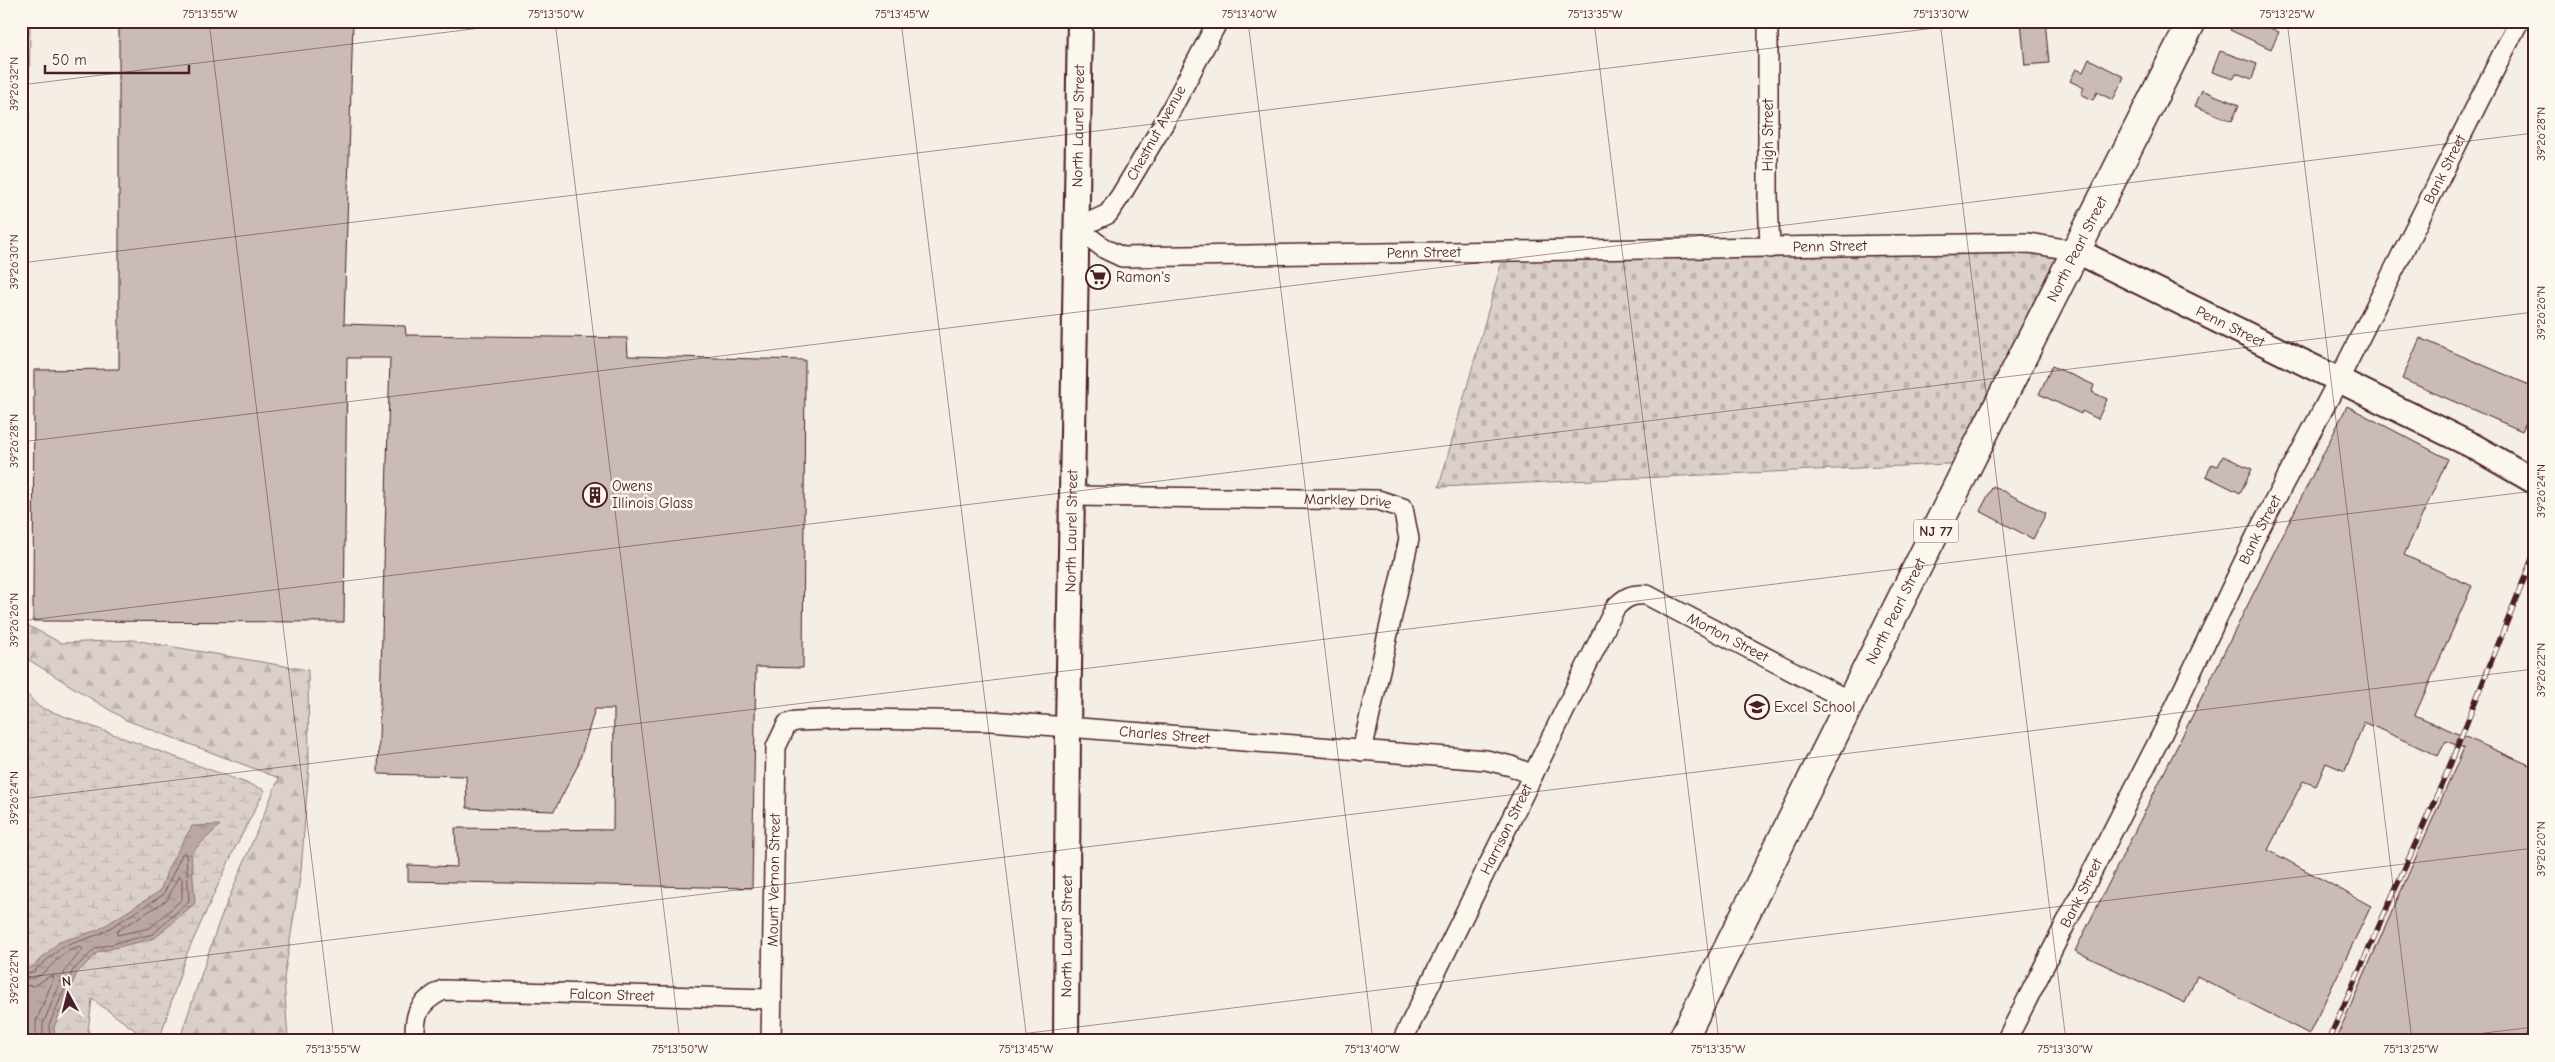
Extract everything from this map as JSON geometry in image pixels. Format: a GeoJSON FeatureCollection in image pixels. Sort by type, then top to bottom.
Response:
{"type":"FeatureCollection","features":[{"type":"Feature","properties":{"kind":"main road","name":"North Pearl Street"},"geometry":{"type":"LineString","coordinates":[[1682,1041],[2192,21]]}},
{"type":"Feature","properties":{"kind":"street","name":"North Laurel Street"},"geometry":{"type":"LineString","coordinates":[[1066,1041],[1068,728],[1080,21]]}},
{"type":"Feature","properties":{"kind":"street","name":"Chestnut Avenue"},"geometry":{"type":"LineString","coordinates":[[1077,228],[1108,214],[1121,195],[1164,123],[1218,21]]}},
{"type":"Feature","properties":{"kind":"street","name":"High Street"},"geometry":{"type":"LineString","coordinates":[[1768,21],[1768,196],[1770,248]]}},
{"type":"Feature","properties":{"kind":"street","name":"Bank Street"},"geometry":{"type":"LineString","coordinates":[[2006,1041],[2163,732],[2257,534],[2339,379],[2519,21]]}},
{"type":"Feature","properties":{"kind":"street","name":"Penn Street"},"geometry":{"type":"LineString","coordinates":[[1077,228],[1105,249],[1122,257],[2029,243],[2077,251],[2474,446],[2534,481]]}},
{"type":"Feature","properties":{"kind":"street","name":"Markley Drive"},"geometry":{"type":"LineString","coordinates":[[1073,496],[1378,500],[1403,508],[1409,540],[1362,751]]}},
{"type":"Feature","properties":{"kind":"street","name":"Morton Street"},"geometry":{"type":"LineString","coordinates":[[1611,618],[1615,608],[1624,598],[1636,594],[1647,595],[1851,702]]}},
{"type":"Feature","properties":{"kind":"street","name":"Harrison Street"},"geometry":{"type":"LineString","coordinates":[[1402,1041],[1611,618]]}},
{"type":"Feature","properties":{"kind":"street","name":"Charles Street"},"geometry":{"type":"LineString","coordinates":[[791,723],[876,719],[991,721],[1486,760],[1511,766],[1533,775]]}},
{"type":"Feature","properties":{"kind":"street","name":"Mount Vernon Street"},"geometry":{"type":"LineString","coordinates":[[771,1041],[776,747],[787,724],[791,723]]}},
{"type":"Feature","properties":{"kind":"street","name":"Falcon Street"},"geometry":{"type":"LineString","coordinates":[[415,1041],[415,1025],[418,1010],[427,998],[443,990],[772,999]]}},
{"type":"Feature","properties":{"kind":"green space"},"geometry":{"type":"Polygon","coordinates":[[[21,21],[30,21],[29,120],[21,124],[21,21]]]}},
{"type":"Feature","properties":{"kind":"green space"},"geometry":{"type":"Polygon","coordinates":[[[1505,250],[2077,251],[1969,463],[1439,487],[1505,250]]]}},
{"type":"Feature","properties":{"kind":"green space"},"geometry":{"type":"Polygon","coordinates":[[[21,579],[27,625],[61,643],[133,640],[308,670],[309,766],[301,871],[284,978],[288,1041],[179,1041],[219,922],[279,778],[126,720],[21,655],[21,579]]]}},
{"type":"Feature","properties":{"kind":"green space"},"geometry":{"type":"Polygon","coordinates":[[[21,688],[39,707],[265,790],[234,850],[185,958],[159,1041],[150,1041],[92,999],[88,1031],[95,1041],[21,1041],[21,688]]]}},
{"type":"Feature","properties":{"kind":"water"},"geometry":{"type":"Polygon","coordinates":[[[220,825],[191,853],[195,903],[155,938],[98,952],[77,973],[54,1027],[55,1041],[21,1041],[21,961],[31,968],[59,942],[98,930],[160,891],[169,866],[192,826],[220,825]]]}},
{"type":"Feature","properties":{"kind":"building","name":"Owens Illinois Glass"},"geometry":{"type":"Polygon","coordinates":[[[119,21],[353,21],[344,324],[405,326],[406,335],[627,338],[628,356],[805,360],[803,668],[756,667],[752,888],[408,881],[408,865],[457,867],[455,828],[613,830],[614,709],[595,709],[578,765],[554,811],[467,808],[466,776],[378,774],[390,358],[347,358],[344,622],[33,621],[34,370],[119,369],[119,21]]]}},
{"type":"Feature","properties":{"kind":"building"},"geometry":{"type":"Polygon","coordinates":[[[2021,21],[2045,21],[2049,63],[2025,65],[2021,21]]]}},
{"type":"Feature","properties":{"kind":"building"},"geometry":{"type":"Polygon","coordinates":[[[2234,21],[2255,21],[2279,32],[2271,49],[2230,30],[2234,21]]]}},
{"type":"Feature","properties":{"kind":"building"},"geometry":{"type":"Polygon","coordinates":[[[2220,51],[2257,64],[2252,79],[2236,73],[2233,79],[2212,72],[2220,51]]]}},
{"type":"Feature","properties":{"kind":"building"},"geometry":{"type":"Polygon","coordinates":[[[2089,59],[2124,77],[2113,100],[2097,92],[2093,100],[2081,94],[2084,88],[2070,81],[2076,69],[2083,72],[2089,59]]]}},
{"type":"Feature","properties":{"kind":"building"},"geometry":{"type":"Polygon","coordinates":[[[2202,90],[2239,105],[2232,121],[2195,106],[2202,90]]]}},
{"type":"Feature","properties":{"kind":"building"},"geometry":{"type":"Polygon","coordinates":[[[2420,338],[2534,387],[2534,405],[2522,431],[2402,379],[2420,338]]]}},
{"type":"Feature","properties":{"kind":"building"},"geometry":{"type":"Polygon","coordinates":[[[2052,366],[2094,385],[2092,392],[2107,399],[2098,419],[2082,411],[2081,414],[2039,394],[2052,366]]]}},
{"type":"Feature","properties":{"kind":"building"},"geometry":{"type":"Polygon","coordinates":[[[2347,406],[2448,459],[2404,555],[2472,586],[2415,715],[2534,767],[2534,1018],[2524,1041],[2335,1041],[2464,748],[2446,741],[2438,756],[2364,722],[2345,771],[2326,763],[2316,786],[2303,781],[2268,850],[2371,906],[2309,1034],[2197,976],[2185,1003],[2075,951],[2347,406]]]}},
{"type":"Feature","properties":{"kind":"building"},"geometry":{"type":"Polygon","coordinates":[[[2223,456],[2252,469],[2240,493],[2206,476],[2212,464],[2218,466],[2223,456]]]}},
{"type":"Feature","properties":{"kind":"building"},"geometry":{"type":"Polygon","coordinates":[[[1993,486],[2046,513],[2033,539],[1980,511],[1993,486]]]}},
{"type":"Feature","properties":{"kind":"railway"},"geometry":{"type":"LineString","coordinates":[[2328,1041],[2448,770],[2534,554]]}},
{"type":"Feature","properties":{"kind":"place","name":"Ramon's"},"geometry":{"type":"Point","coordinates":[1098,277]}},
{"type":"Feature","properties":{"kind":"place","name":"Owens Illinois Glass"},"geometry":{"type":"Point","coordinates":[595,495]}},
{"type":"Feature","properties":{"kind":"place","name":"Excel School"},"geometry":{"type":"Point","coordinates":[1757,707]}}]}
